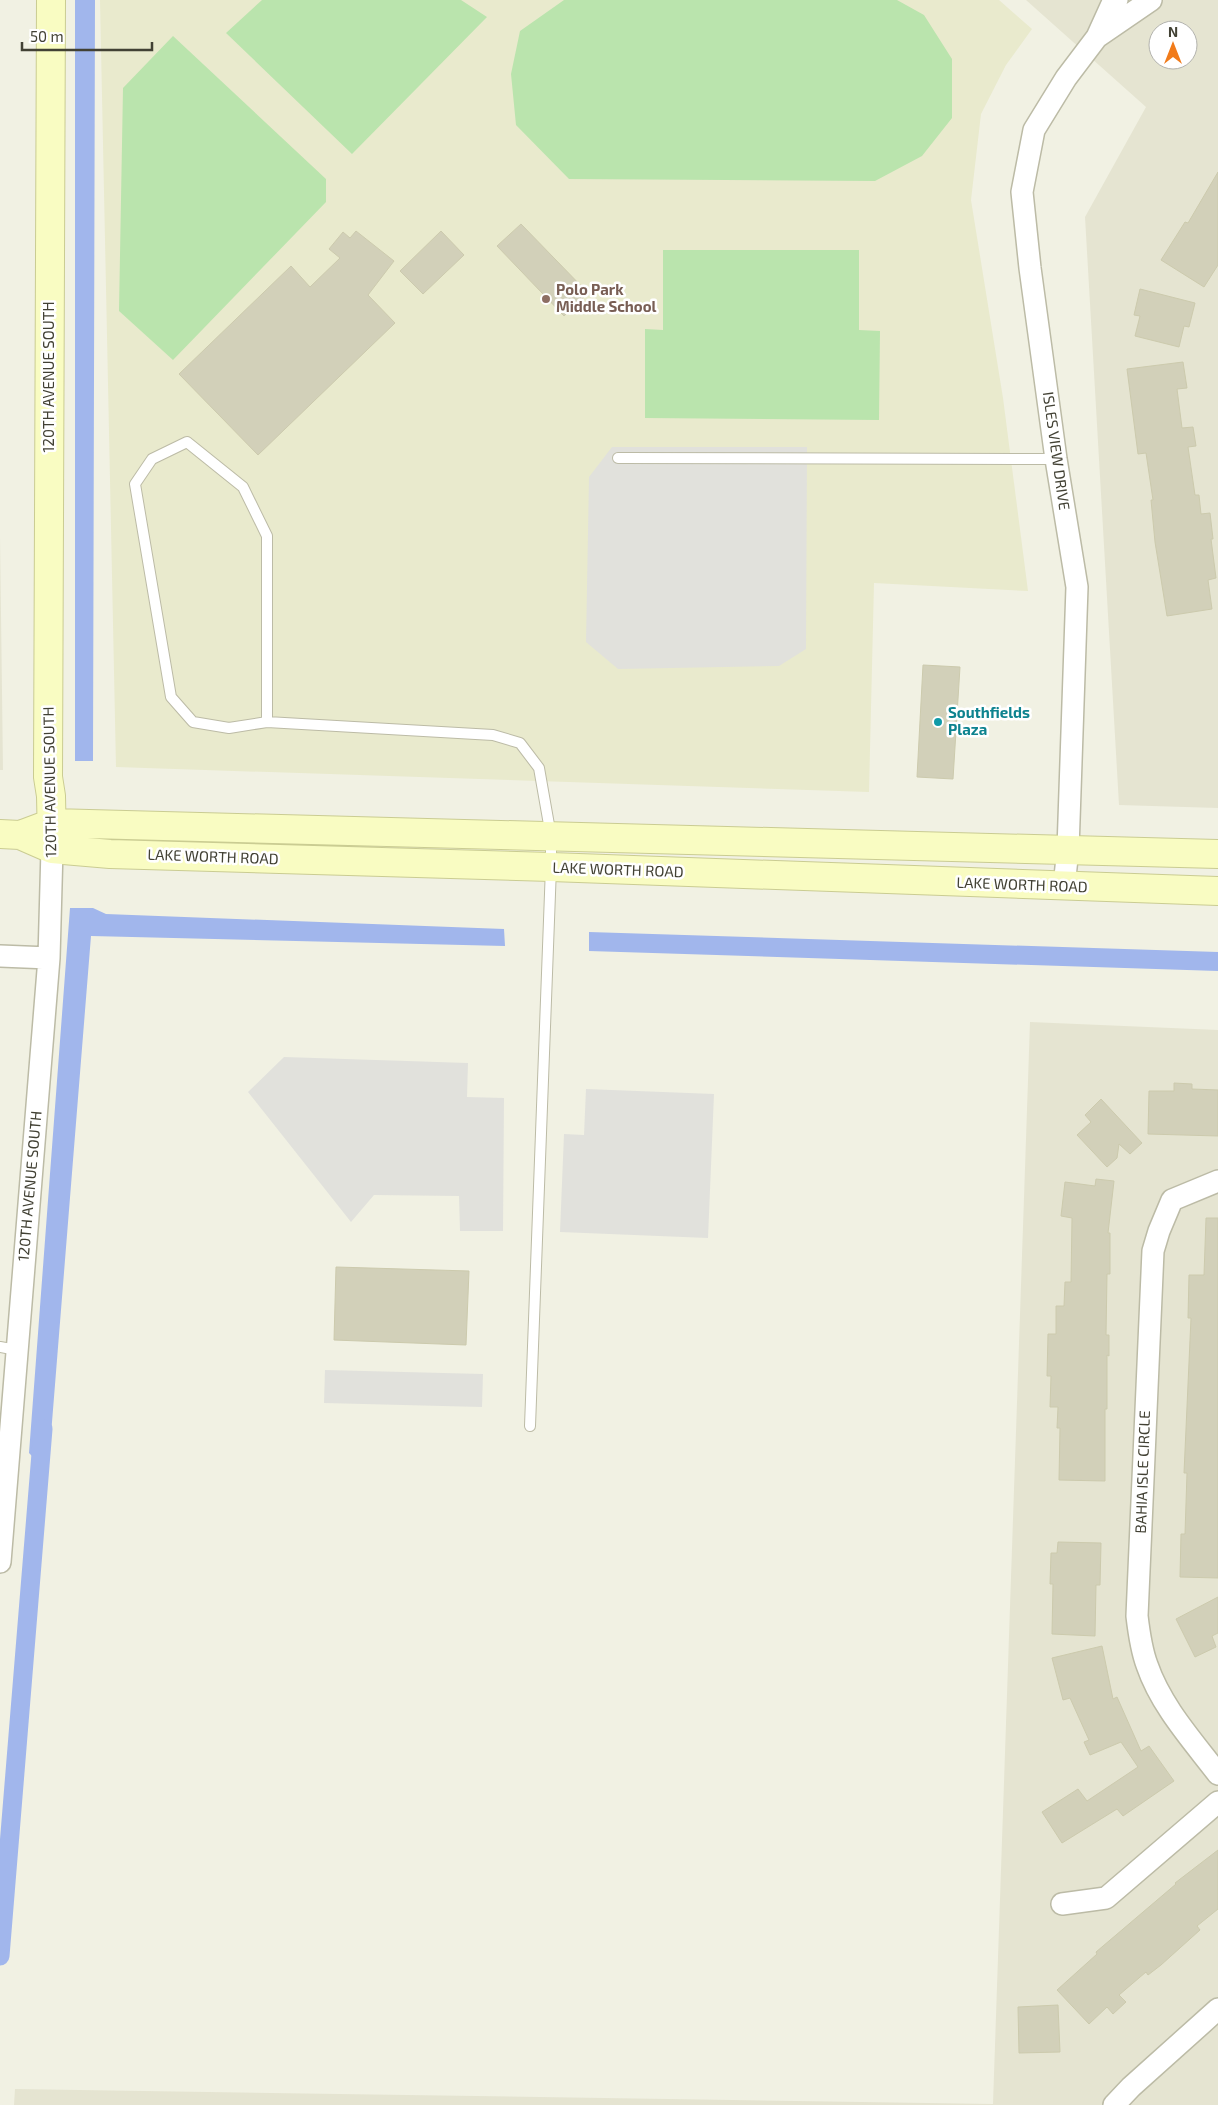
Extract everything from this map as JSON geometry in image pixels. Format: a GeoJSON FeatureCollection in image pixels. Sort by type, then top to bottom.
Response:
{"type":"FeatureCollection","features":[{"type":"Feature","properties":{"kind":"street","name":"120TH AVENUE SOUTH"},"geometry":{"type":"LineString","coordinates":[[0,1562],[9,1348],[49,958],[52,836],[51,796],[48,777],[50,0]]}},
{"type":"Feature","properties":{"kind":"street","name":"ISLES VIEW DRIVE"},"geometry":{"type":"LineString","coordinates":[[1064,886],[1068,849],[1077,587],[1056,459],[1030,268],[1022,192],[1034,130],[1066,78],[1097,37],[1112,4],[1116,0]]}},
{"type":"Feature","properties":{"kind":"street","name":"ISLES VIEW DRIVE"},"geometry":{"type":"LineString","coordinates":[[1097,37],[1151,0]]}},
{"type":"Feature","properties":{"kind":"street","name":"LAKE WORTH ROAD"},"geometry":{"type":"LineString","coordinates":[[10,834],[52,836],[550,836],[1218,854]]}},
{"type":"Feature","properties":{"kind":"street","name":"LAKE WORTH ROAD"},"geometry":{"type":"LineString","coordinates":[[52,836],[119,854],[551,867],[1218,891]]}},
{"type":"Feature","properties":{"kind":"street"},"geometry":{"type":"LineString","coordinates":[[0,956],[49,958]]}},
{"type":"Feature","properties":{"kind":"street","name":"BAHIA ISLE CIRCLE"},"geometry":{"type":"LineString","coordinates":[[1218,1181],[1172,1200],[1159,1230],[1153,1251],[1137,1616],[1140,1641],[1147,1666],[1160,1695],[1218,1774]]}},
{"type":"Feature","properties":{"kind":"street"},"geometry":{"type":"LineString","coordinates":[[1062,1904],[1106,1898],[1218,1802]]}},
{"type":"Feature","properties":{"kind":"street"},"geometry":{"type":"LineString","coordinates":[[1114,2105],[1131,2087],[1218,2009]]}},
{"type":"Feature","properties":{"kind":"lane"},"geometry":{"type":"LineString","coordinates":[[267,722],[267,536],[243,487],[188,442],[152,459],[135,484],[171,697],[193,722],[229,728],[267,722],[493,735],[520,742],[539,768],[550,836],[551,867],[530,1426]]}},
{"type":"Feature","properties":{"kind":"lane"},"geometry":{"type":"LineString","coordinates":[[618,458],[1056,459]]}},
{"type":"Feature","properties":{"kind":"shaded area","name":"Polo Park Middle School"},"geometry":{"type":"Polygon","coordinates":[[[100,0],[999,0],[1032,29],[1006,65],[981,114],[971,200],[1003,398],[1028,591],[874,583],[869,792],[116,767],[100,0]]]}},
{"type":"Feature","properties":{"kind":"shaded area"},"geometry":{"type":"Polygon","coordinates":[[[1026,0],[1218,0],[1218,808],[1119,805],[1085,217],[1146,107],[1026,0]]]}},
{"type":"Feature","properties":{"kind":"shaded area"},"geometry":{"type":"Polygon","coordinates":[[[612,447],[807,447],[806,649],[779,666],[618,669],[586,642],[589,477],[612,447]]]}},
{"type":"Feature","properties":{"kind":"shaded area"},"geometry":{"type":"Polygon","coordinates":[[[0,536],[3,770],[0,770],[0,536]]]}},
{"type":"Feature","properties":{"kind":"shaded area"},"geometry":{"type":"Polygon","coordinates":[[[1030,1022],[1218,1030],[1218,2105],[14,2105],[15,2089],[993,2104],[1030,1022]]]}},
{"type":"Feature","properties":{"kind":"shaded area"},"geometry":{"type":"Polygon","coordinates":[[[284,1057],[468,1063],[467,1097],[504,1098],[503,1231],[460,1231],[459,1196],[374,1195],[351,1222],[248,1092],[284,1057]]]}},
{"type":"Feature","properties":{"kind":"shaded area"},"geometry":{"type":"Polygon","coordinates":[[[586,1089],[714,1094],[708,1238],[560,1232],[564,1134],[584,1135],[586,1089]]]}},
{"type":"Feature","properties":{"kind":"shaded area"},"geometry":{"type":"Polygon","coordinates":[[[325,1370],[483,1374],[482,1407],[324,1403],[325,1370]]]}},
{"type":"Feature","properties":{"kind":"green space"},"geometry":{"type":"Polygon","coordinates":[[[262,0],[461,0],[487,17],[352,154],[226,33],[262,0]]]}},
{"type":"Feature","properties":{"kind":"green space"},"geometry":{"type":"Polygon","coordinates":[[[564,0],[897,0],[924,15],[952,59],[952,118],[922,156],[875,181],[569,179],[516,125],[511,74],[520,31],[564,0]]]}},
{"type":"Feature","properties":{"kind":"green space"},"geometry":{"type":"Polygon","coordinates":[[[173,36],[326,179],[326,202],[173,360],[119,311],[123,88],[173,36]]]}},
{"type":"Feature","properties":{"kind":"green space"},"geometry":{"type":"Polygon","coordinates":[[[663,250],[859,250],[859,330],[880,331],[879,420],[645,418],[645,329],[663,330],[663,250]]]}},
{"type":"Feature","properties":{"kind":"water"},"geometry":{"type":"Polygon","coordinates":[[[75,0],[95,0],[93,761],[75,761],[75,0]]]}},
{"type":"Feature","properties":{"kind":"water"},"geometry":{"type":"Polygon","coordinates":[[[70,908],[93,908],[106,914],[504,929],[505,946],[91,936],[50,1447],[36,1460],[29,1453],[70,908]]]}},
{"type":"Feature","properties":{"kind":"water"},"geometry":{"type":"Polygon","coordinates":[[[589,932],[1218,952],[1218,971],[589,951],[589,932]]]}},
{"type":"Feature","properties":{"kind":"building"},"geometry":{"type":"Polygon","coordinates":[[[1218,172],[1218,265],[1204,287],[1161,260],[1185,222],[1188,223],[1218,172]]]}},
{"type":"Feature","properties":{"kind":"building"},"geometry":{"type":"Polygon","coordinates":[[[521,224],[588,293],[564,316],[497,246],[521,224]]]}},
{"type":"Feature","properties":{"kind":"building"},"geometry":{"type":"Polygon","coordinates":[[[356,231],[394,261],[368,295],[395,323],[258,455],[179,374],[291,266],[310,287],[340,258],[329,249],[343,232],[350,238],[356,231]]]}},
{"type":"Feature","properties":{"kind":"building"},"geometry":{"type":"Polygon","coordinates":[[[441,231],[464,255],[423,294],[400,271],[441,231]]]}},
{"type":"Feature","properties":{"kind":"building"},"geometry":{"type":"Polygon","coordinates":[[[1140,289],[1195,303],[1189,327],[1184,326],[1179,347],[1135,336],[1140,316],[1134,315],[1140,289]]]}},
{"type":"Feature","properties":{"kind":"building"},"geometry":{"type":"Polygon","coordinates":[[[1183,362],[1187,388],[1177,389],[1182,428],[1193,427],[1196,446],[1188,447],[1195,495],[1199,495],[1201,514],[1210,513],[1216,578],[1208,580],[1212,609],[1167,616],[1155,542],[1151,500],[1153,500],[1146,453],[1138,454],[1127,369],[1183,362]]]}},
{"type":"Feature","properties":{"kind":"building","name":"Southfields Plaza"},"geometry":{"type":"Polygon","coordinates":[[[923,665],[960,667],[953,779],[917,777],[923,665]]]}},
{"type":"Feature","properties":{"kind":"building"},"geometry":{"type":"Polygon","coordinates":[[[1174,1083],[1192,1084],[1192,1089],[1218,1090],[1218,1136],[1148,1134],[1149,1091],[1174,1091],[1174,1083]]]}},
{"type":"Feature","properties":{"kind":"building"},"geometry":{"type":"Polygon","coordinates":[[[1101,1099],[1142,1143],[1130,1154],[1119,1144],[1117,1158],[1107,1167],[1077,1135],[1091,1122],[1085,1115],[1101,1099]]]}},
{"type":"Feature","properties":{"kind":"building"},"geometry":{"type":"Polygon","coordinates":[[[1096,1179],[1114,1181],[1108,1233],[1110,1233],[1110,1274],[1107,1274],[1106,1335],[1109,1335],[1109,1356],[1107,1355],[1107,1409],[1105,1409],[1105,1481],[1059,1480],[1060,1428],[1057,1428],[1058,1407],[1050,1407],[1051,1376],[1047,1376],[1048,1334],[1056,1334],[1056,1306],[1064,1306],[1065,1282],[1071,1282],[1072,1218],[1061,1216],[1065,1182],[1095,1186],[1096,1179]]]}},
{"type":"Feature","properties":{"kind":"building"},"geometry":{"type":"Polygon","coordinates":[[[1206,1218],[1218,1218],[1218,1578],[1180,1577],[1181,1534],[1185,1534],[1187,1473],[1184,1473],[1191,1318],[1188,1318],[1189,1275],[1204,1275],[1206,1218]]]}},
{"type":"Feature","properties":{"kind":"building"},"geometry":{"type":"Polygon","coordinates":[[[336,1267],[469,1271],[466,1345],[334,1340],[336,1267]]]}},
{"type":"Feature","properties":{"kind":"building"},"geometry":{"type":"Polygon","coordinates":[[[1058,1542],[1101,1543],[1100,1585],[1096,1585],[1095,1636],[1052,1634],[1053,1584],[1050,1584],[1051,1553],[1057,1553],[1058,1542]]]}},
{"type":"Feature","properties":{"kind":"building"},"geometry":{"type":"Polygon","coordinates":[[[1218,1597],[1218,1633],[1212,1636],[1216,1647],[1195,1657],[1176,1619],[1218,1597]]]}},
{"type":"Feature","properties":{"kind":"building"},"geometry":{"type":"Polygon","coordinates":[[[1102,1646],[1113,1699],[1117,1697],[1141,1751],[1149,1746],[1174,1781],[1123,1816],[1117,1809],[1062,1843],[1042,1812],[1078,1789],[1087,1801],[1138,1767],[1121,1742],[1090,1755],[1084,1742],[1089,1740],[1070,1698],[1063,1700],[1052,1658],[1102,1646]]]}},
{"type":"Feature","properties":{"kind":"building"},"geometry":{"type":"Polygon","coordinates":[[[1218,1850],[1218,1909],[1197,1926],[1200,1930],[1161,1965],[1148,1975],[1146,1972],[1119,1995],[1126,2002],[1113,2014],[1107,2007],[1089,2024],[1057,1990],[1097,1954],[1096,1952],[1175,1883],[1218,1850]]]}},
{"type":"Feature","properties":{"kind":"building"},"geometry":{"type":"Polygon","coordinates":[[[1058,2005],[1060,2052],[1019,2053],[1018,2007],[1058,2005]]]}},
{"type":"Feature","properties":{"kind":"waterway"},"geometry":{"type":"LineString","coordinates":[[0,1956],[43,1429]]}},
{"type":"Feature","properties":{"kind":"place","name":"Polo Park Middle School"},"geometry":{"type":"Point","coordinates":[546,299]}},
{"type":"Feature","properties":{"kind":"place","name":"Southfields Plaza"},"geometry":{"type":"Point","coordinates":[938,722]}}]}
